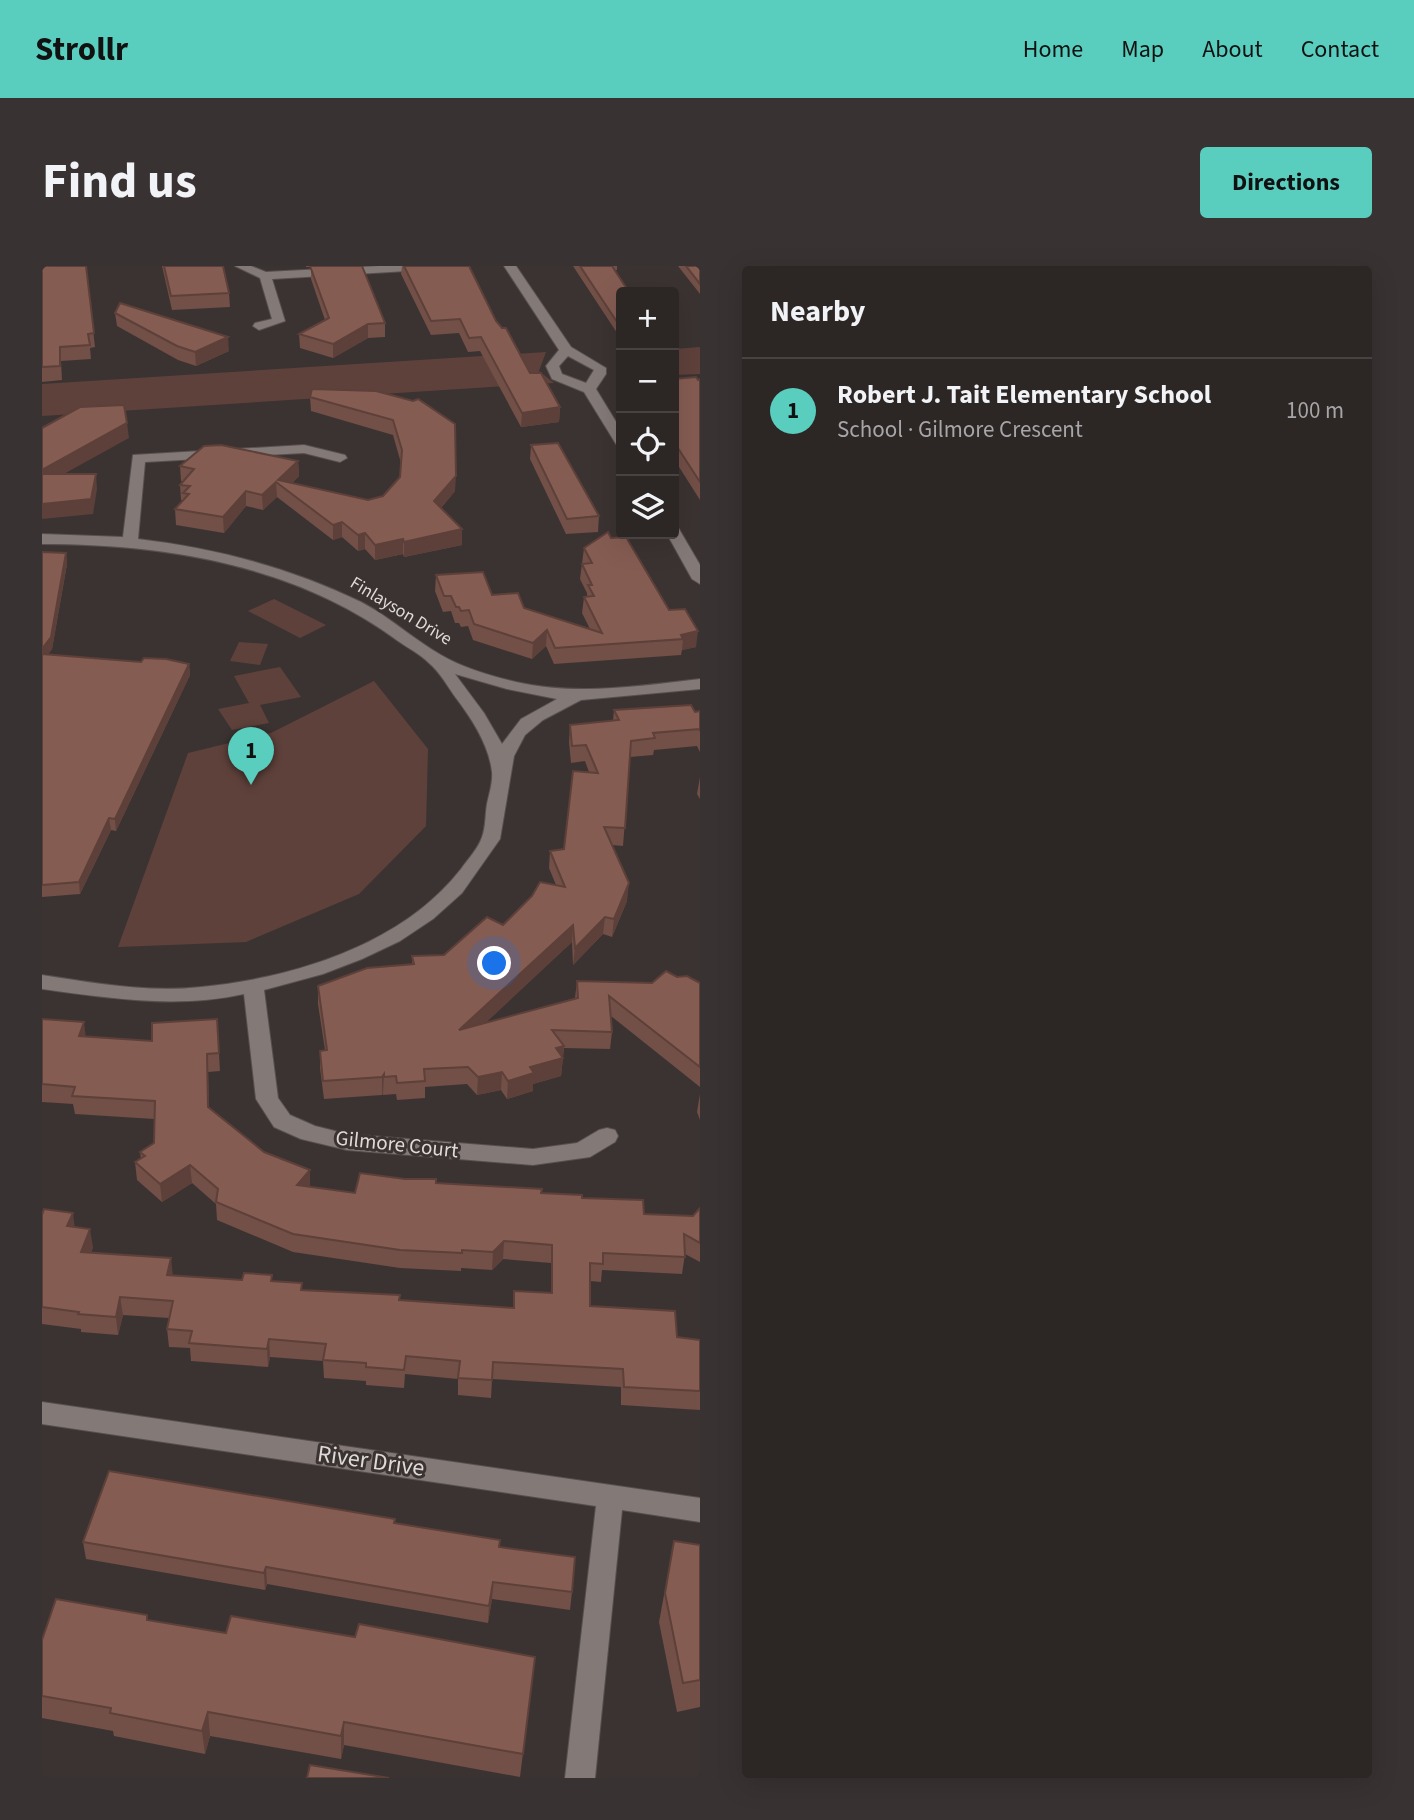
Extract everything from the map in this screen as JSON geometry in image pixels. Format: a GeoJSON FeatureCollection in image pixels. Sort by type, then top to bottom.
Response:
{"type":"FeatureCollection","features":[{"type":"Feature","properties":{"kind":"street"},"geometry":{"type":"LineString","coordinates":[[241,266],[265,276],[441,266]]}},
{"type":"Feature","properties":{"kind":"street"},"geometry":{"type":"LineString","coordinates":[[510,266],[566,350],[600,368],[600,374],[589,388]]}},
{"type":"Feature","properties":{"kind":"street"},"geometry":{"type":"LineString","coordinates":[[259,326],[279,321],[265,276]]}},
{"type":"Feature","properties":{"kind":"street"},"geometry":{"type":"LineString","coordinates":[[566,350],[552,366],[557,376],[589,388],[616,433]]}},
{"type":"Feature","properties":{"kind":"street"},"geometry":{"type":"LineString","coordinates":[[130,541],[138,458],[304,449],[340,458]]}},
{"type":"Feature","properties":{"kind":"street","name":"Finlayson Drive"},"geometry":{"type":"LineString","coordinates":[[42,539],[130,541],[184,550],[286,575],[359,607],[435,659],[484,678],[578,695],[700,684]]}},
{"type":"Feature","properties":{"kind":"street"},"geometry":{"type":"LineString","coordinates":[[678,539],[700,579]]}},
{"type":"Feature","properties":{"kind":"street"},"geometry":{"type":"LineString","coordinates":[[435,659],[472,708],[490,739],[500,773]]}},
{"type":"Feature","properties":{"kind":"street"},"geometry":{"type":"LineString","coordinates":[[42,982],[136,994],[198,994],[253,986],[345,959],[388,939],[435,907],[468,877],[492,836],[505,748],[516,730],[578,695]]}},
{"type":"Feature","properties":{"kind":"street","name":"Gilmore Court"},"geometry":{"type":"LineString","coordinates":[[253,986],[267,1099],[282,1121],[309,1133],[347,1142],[533,1157],[582,1151],[607,1136]]}},
{"type":"Feature","properties":{"kind":"street","name":"River Drive"},"geometry":{"type":"LineString","coordinates":[[42,1413],[700,1510]]}},
{"type":"Feature","properties":{"kind":"street"},"geometry":{"type":"LineString","coordinates":[[580,1778],[610,1497]]}},
{"type":"Feature","properties":{"kind":"shaded area"},"geometry":{"type":"Polygon","coordinates":[[[700,347],[700,374],[679,375],[679,349],[700,347]]]}},
{"type":"Feature","properties":{"kind":"shaded area"},"geometry":{"type":"Polygon","coordinates":[[[546,352],[539,371],[554,383],[42,416],[42,384],[546,352]]]}},
{"type":"Feature","properties":{"kind":"shaded area"},"geometry":{"type":"Polygon","coordinates":[[[274,599],[326,625],[300,638],[248,611],[274,599]]]}},
{"type":"Feature","properties":{"kind":"shaded area"},"geometry":{"type":"Polygon","coordinates":[[[239,642],[268,644],[260,665],[230,661],[239,642]]]}},
{"type":"Feature","properties":{"kind":"shaded area"},"geometry":{"type":"Polygon","coordinates":[[[280,667],[301,697],[260,705],[269,723],[232,730],[218,709],[249,703],[234,676],[280,667]]]}},
{"type":"Feature","properties":{"kind":"shaded area"},"geometry":{"type":"Polygon","coordinates":[[[374,681],[428,749],[426,826],[359,894],[246,942],[118,947],[188,753],[271,733],[374,681]]]}},
{"type":"Feature","properties":{"kind":"building"},"geometry":{"type":"Polygon","coordinates":[[[42,266],[86,266],[94,333],[88,334],[90,345],[60,347],[60,366],[42,367],[42,266]]]}},
{"type":"Feature","properties":{"kind":"building"},"geometry":{"type":"Polygon","coordinates":[[[164,266],[223,266],[229,293],[171,296],[164,266]]]}},
{"type":"Feature","properties":{"kind":"building"},"geometry":{"type":"Polygon","coordinates":[[[310,266],[362,266],[385,323],[368,324],[333,344],[299,334],[329,318],[310,266]]]}},
{"type":"Feature","properties":{"kind":"building"},"geometry":{"type":"Polygon","coordinates":[[[404,266],[469,266],[496,321],[502,328],[506,328],[530,373],[541,373],[560,407],[522,413],[481,337],[469,338],[460,319],[431,321],[404,266]]]}},
{"type":"Feature","properties":{"kind":"building"},"geometry":{"type":"Polygon","coordinates":[[[580,266],[612,266],[626,287],[616,287],[616,320],[580,266]]]}},
{"type":"Feature","properties":{"kind":"building"},"geometry":{"type":"Polygon","coordinates":[[[686,266],[700,266],[700,284],[686,266]]]}},
{"type":"Feature","properties":{"kind":"building"},"geometry":{"type":"Polygon","coordinates":[[[120,303],[228,337],[195,352],[177,346],[115,313],[120,303]]]}},
{"type":"Feature","properties":{"kind":"building"},"geometry":{"type":"Polygon","coordinates":[[[679,379],[700,379],[700,482],[679,450],[679,379]]]}},
{"type":"Feature","properties":{"kind":"building"},"geometry":{"type":"Polygon","coordinates":[[[312,389],[376,391],[413,401],[418,399],[455,424],[456,476],[434,501],[462,529],[404,542],[403,539],[375,545],[365,533],[358,535],[342,522],[333,525],[276,482],[262,495],[246,491],[223,517],[175,509],[189,494],[183,493],[190,486],[180,485],[194,469],[180,466],[204,446],[221,445],[298,461],[278,480],[368,500],[383,496],[400,477],[402,450],[393,420],[310,397],[312,389]]]}},
{"type":"Feature","properties":{"kind":"building"},"geometry":{"type":"Polygon","coordinates":[[[124,405],[127,423],[42,470],[42,428],[80,407],[124,405]]]}},
{"type":"Feature","properties":{"kind":"building"},"geometry":{"type":"Polygon","coordinates":[[[558,443],[599,516],[567,519],[531,445],[558,443]]]}},
{"type":"Feature","properties":{"kind":"building"},"geometry":{"type":"Polygon","coordinates":[[[42,474],[96,474],[91,499],[42,504],[42,474]]]}},
{"type":"Feature","properties":{"kind":"building"},"geometry":{"type":"Polygon","coordinates":[[[608,532],[611,538],[627,539],[669,610],[685,609],[698,631],[681,635],[683,639],[555,648],[547,630],[533,643],[474,624],[469,610],[461,611],[451,596],[444,596],[436,575],[483,572],[492,595],[518,593],[524,608],[602,633],[584,597],[594,596],[582,564],[592,563],[584,548],[608,532]]]}},
{"type":"Feature","properties":{"kind":"building"},"geometry":{"type":"Polygon","coordinates":[[[42,552],[66,553],[51,637],[42,649],[42,552]]]}},
{"type":"Feature","properties":{"kind":"building"},"geometry":{"type":"Polygon","coordinates":[[[42,654],[141,662],[144,658],[166,659],[189,664],[115,819],[109,818],[79,882],[42,885],[42,654]]]}},
{"type":"Feature","properties":{"kind":"building"},"geometry":{"type":"Polygon","coordinates":[[[691,705],[695,712],[700,711],[700,731],[653,733],[655,738],[631,741],[625,828],[604,827],[629,883],[614,919],[605,917],[575,948],[573,925],[459,1030],[578,998],[577,981],[652,983],[666,971],[677,977],[687,976],[700,983],[700,1067],[609,996],[612,1032],[552,1030],[564,1046],[556,1048],[563,1058],[530,1067],[534,1073],[508,1081],[502,1072],[478,1077],[468,1067],[424,1069],[425,1081],[397,1083],[396,1076],[384,1077],[384,1074],[382,1077],[323,1081],[320,1051],[327,1050],[318,986],[367,968],[414,964],[412,956],[444,955],[487,917],[503,925],[532,896],[540,882],[565,887],[550,851],[564,849],[573,771],[598,773],[586,745],[572,746],[570,725],[619,720],[614,710],[691,705]]]}},
{"type":"Feature","properties":{"kind":"building"},"geometry":{"type":"Polygon","coordinates":[[[42,1019],[84,1022],[79,1036],[152,1041],[152,1023],[217,1019],[219,1053],[207,1054],[208,1107],[264,1152],[310,1170],[297,1185],[355,1193],[360,1173],[405,1179],[436,1179],[436,1183],[542,1189],[541,1193],[582,1195],[582,1198],[643,1200],[644,1214],[693,1216],[700,1208],[700,1243],[684,1234],[685,1257],[603,1253],[603,1264],[590,1263],[590,1306],[675,1311],[677,1337],[700,1340],[700,1391],[624,1387],[623,1369],[493,1362],[492,1380],[458,1378],[460,1361],[406,1356],[404,1370],[366,1367],[366,1363],[323,1360],[326,1344],[269,1339],[267,1349],[189,1343],[192,1331],[167,1329],[173,1301],[120,1297],[116,1317],[78,1314],[79,1312],[42,1307],[44,1209],[73,1213],[67,1226],[90,1229],[81,1252],[171,1258],[167,1275],[242,1280],[244,1273],[272,1275],[271,1281],[302,1283],[301,1290],[400,1295],[399,1300],[514,1308],[514,1291],[552,1293],[552,1245],[504,1241],[493,1252],[462,1250],[462,1253],[400,1250],[293,1234],[216,1202],[218,1189],[190,1165],[160,1184],[135,1162],[145,1156],[140,1152],[154,1143],[155,1101],[72,1096],[75,1087],[42,1084],[42,1019]]]}},
{"type":"Feature","properties":{"kind":"building"},"geometry":{"type":"Polygon","coordinates":[[[109,1471],[395,1519],[394,1523],[500,1540],[499,1547],[575,1557],[572,1592],[493,1582],[489,1606],[266,1567],[264,1573],[83,1542],[109,1471]]]}},
{"type":"Feature","properties":{"kind":"building"},"geometry":{"type":"Polygon","coordinates":[[[674,1541],[700,1545],[700,1680],[683,1683],[665,1593],[674,1541]]]}},
{"type":"Feature","properties":{"kind":"building"},"geometry":{"type":"Polygon","coordinates":[[[56,1599],[147,1615],[147,1620],[226,1633],[231,1616],[355,1637],[359,1624],[535,1657],[523,1754],[344,1722],[341,1736],[208,1712],[202,1731],[110,1713],[111,1708],[42,1696],[42,1640],[56,1599]]]}},
{"type":"Feature","properties":{"kind":"building"},"geometry":{"type":"Polygon","coordinates":[[[310,1765],[389,1778],[307,1778],[310,1765]]]}},
{"type":"Feature","properties":{"kind":"place","name":"Robert J. Tait Elementary School"},"geometry":{"type":"Point","coordinates":[251,785]}}]}
